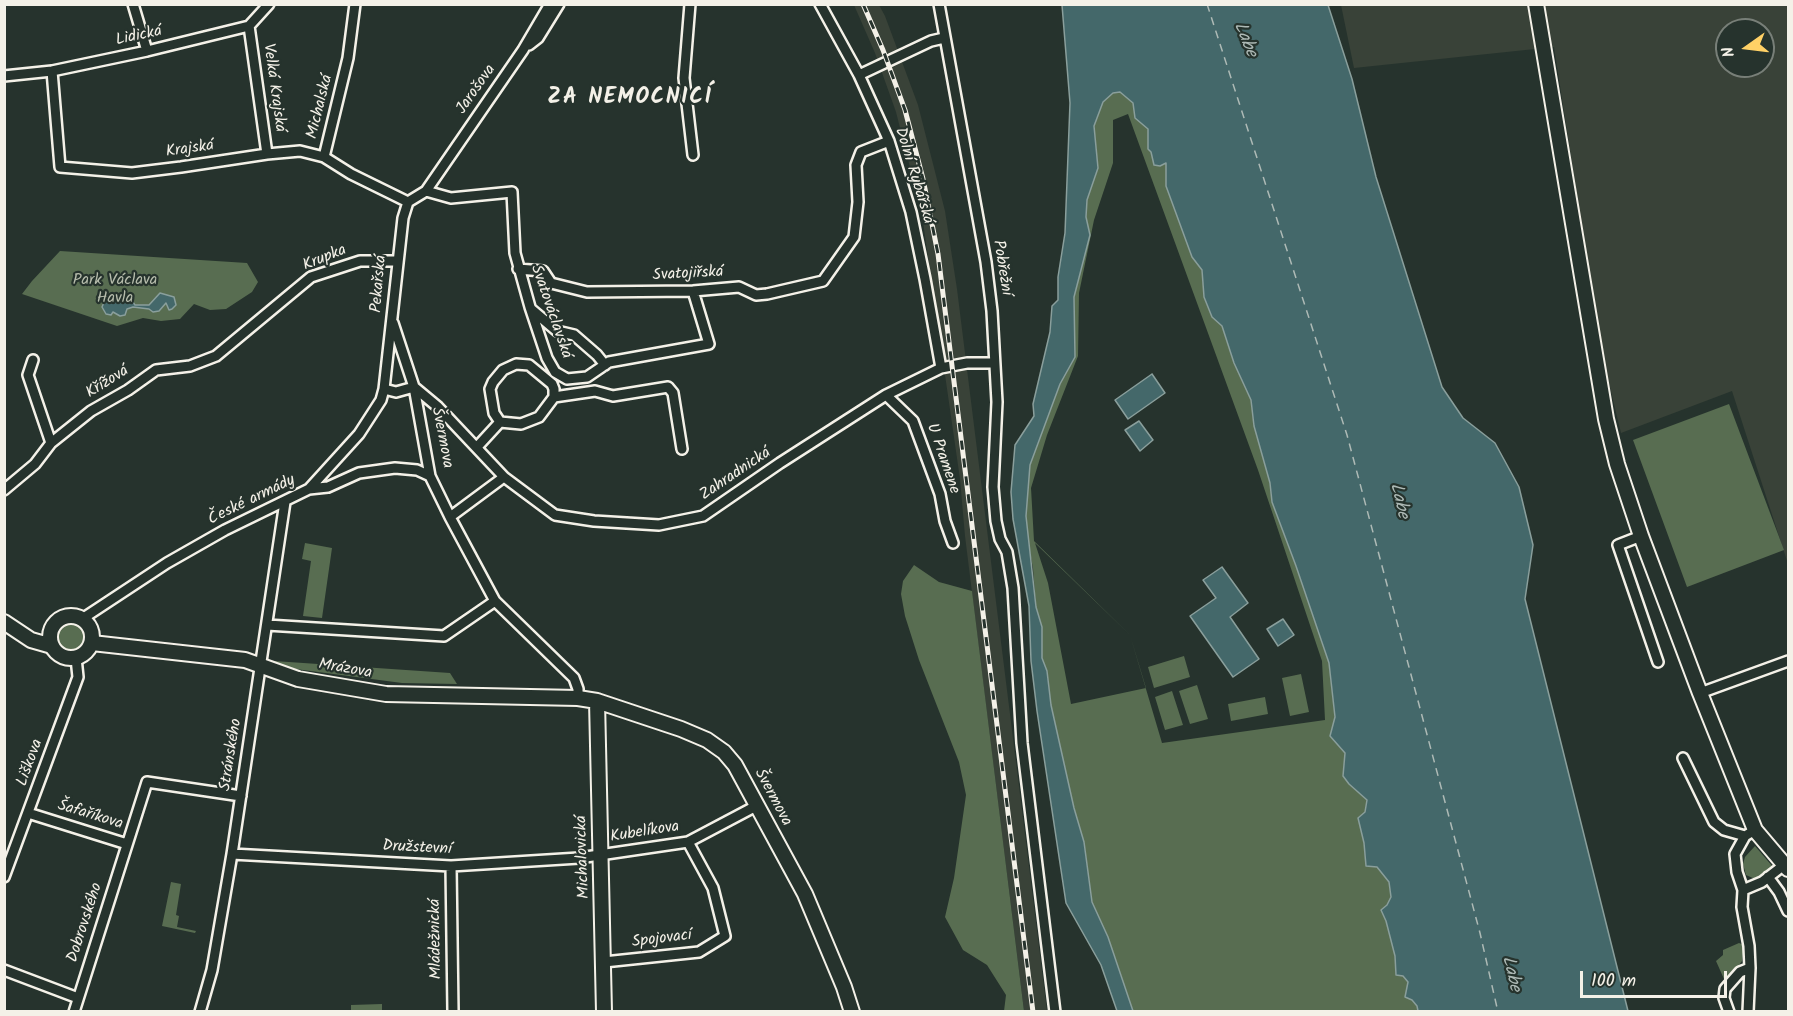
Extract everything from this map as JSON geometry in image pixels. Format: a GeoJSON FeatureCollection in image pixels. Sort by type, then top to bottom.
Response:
{"type":"FeatureCollection","features":[{"type":"Feature","properties":{"kind":"street"},"geometry":{"type":"LineString","coordinates":[[133,4],[147,51]]}},
{"type":"Feature","properties":{"kind":"street"},"geometry":{"type":"LineString","coordinates":[[249,26],[269,4]]}},
{"type":"Feature","properties":{"kind":"street","name":"Michalská"},"geometry":{"type":"LineString","coordinates":[[356,4],[348,58],[324,157],[351,174],[408,202]]}},
{"type":"Feature","properties":{"kind":"street","name":"Jarošova"},"geometry":{"type":"LineString","coordinates":[[426,191],[523,50],[550,4]]}},
{"type":"Feature","properties":{"kind":"street"},"geometry":{"type":"LineString","coordinates":[[523,50],[538,38],[559,4]]}},
{"type":"Feature","properties":{"kind":"street"},"geometry":{"type":"LineString","coordinates":[[690,4],[684,78],[693,155]]}},
{"type":"Feature","properties":{"kind":"street","name":"Dolní Rybářská"},"geometry":{"type":"LineString","coordinates":[[820,4],[859,75],[889,141],[910,212],[925,279],[940,368]]}},
{"type":"Feature","properties":{"kind":"street","name":"Pobřežní"},"geometry":{"type":"LineString","coordinates":[[939,4],[986,262],[992,311],[997,402],[993,487],[996,521],[1006,552],[1013,588],[1022,743],[1055,1011]]}},
{"type":"Feature","properties":{"kind":"street"},"geometry":{"type":"LineString","coordinates":[[1536,4],[1606,419],[1617,464],[1641,536],[1750,833],[1786,867],[1743,890]]}},
{"type":"Feature","properties":{"kind":"street","name":"Lidická"},"geometry":{"type":"LineString","coordinates":[[4,76],[52,71],[249,26]]}},
{"type":"Feature","properties":{"kind":"street","name":"Velká Krajská"},"geometry":{"type":"LineString","coordinates":[[249,26],[267,154]]}},
{"type":"Feature","properties":{"kind":"street"},"geometry":{"type":"LineString","coordinates":[[859,75],[930,40],[944,38]]}},
{"type":"Feature","properties":{"kind":"street","name":"Krajská"},"geometry":{"type":"LineString","coordinates":[[52,71],[60,167],[132,173],[300,151],[324,157]]}},
{"type":"Feature","properties":{"kind":"street","name":"Svatojiřská"},"geometry":{"type":"LineString","coordinates":[[518,269],[543,271],[551,283],[587,292],[693,291],[739,287],[756,295],[823,281],[854,237],[858,202],[856,165],[861,152],[889,141]]}},
{"type":"Feature","properties":{"kind":"street"},"geometry":{"type":"LineString","coordinates":[[408,202],[426,191]]}},
{"type":"Feature","properties":{"kind":"street","name":"Svatováclavská"},"geometry":{"type":"LineString","coordinates":[[426,191],[451,198],[512,192],[518,269],[548,358],[555,372],[567,379],[587,377],[609,362],[709,344],[693,291]]}},
{"type":"Feature","properties":{"kind":"street","name":"Pekařská"},"geometry":{"type":"LineString","coordinates":[[384,389],[397,261],[403,218],[408,202]]}},
{"type":"Feature","properties":{"kind":"street","name":"Krupka"},"geometry":{"type":"LineString","coordinates":[[244,332],[311,277],[360,261],[397,261]]}},
{"type":"Feature","properties":{"kind":"street"},"geometry":{"type":"LineString","coordinates":[[530,307],[556,330],[574,335],[605,365]]}},
{"type":"Feature","properties":{"kind":"street","name":"Švermova"},"geometry":{"type":"LineString","coordinates":[[392,320],[414,387],[430,476],[450,517],[495,601],[574,678],[578,698]]}},
{"type":"Feature","properties":{"kind":"street","name":"Křížová"},"geometry":{"type":"LineString","coordinates":[[4,490],[35,464],[51,443],[91,411],[128,390],[156,370],[190,366],[216,356],[244,332]]}},
{"type":"Feature","properties":{"kind":"street"},"geometry":{"type":"LineString","coordinates":[[33,360],[28,375],[51,443]]}},
{"type":"Feature","properties":{"kind":"street","name":"Zahradnická"},"geometry":{"type":"LineString","coordinates":[[414,387],[438,407],[504,477],[529,498],[555,515],[594,521],[659,525],[703,516],[886,395],[940,368],[967,363],[994,363]]}},
{"type":"Feature","properties":{"kind":"street"},"geometry":{"type":"LineString","coordinates":[[529,365],[552,384],[554,397],[539,417],[521,424],[500,422],[494,413],[489,389],[497,375],[509,366],[529,365]]}},
{"type":"Feature","properties":{"kind":"street"},"geometry":{"type":"LineString","coordinates":[[384,389],[396,392],[414,387]]}},
{"type":"Feature","properties":{"kind":"street"},"geometry":{"type":"LineString","coordinates":[[554,397],[594,390],[612,396],[668,387],[673,393],[682,449]]}},
{"type":"Feature","properties":{"kind":"street","name":"České armády"},"geometry":{"type":"LineString","coordinates":[[82,619],[167,563],[225,530],[309,489],[359,434],[381,400],[384,389]]}},
{"type":"Feature","properties":{"kind":"street","name":"U Pramene"},"geometry":{"type":"LineString","coordinates":[[886,395],[913,422],[940,494],[945,521],[953,543]]}},
{"type":"Feature","properties":{"kind":"street"},"geometry":{"type":"LineString","coordinates":[[477,447],[500,422]]}},
{"type":"Feature","properties":{"kind":"street"},"geometry":{"type":"LineString","coordinates":[[309,489],[328,487],[359,473],[395,468],[417,470],[430,476]]}},
{"type":"Feature","properties":{"kind":"street"},"geometry":{"type":"LineString","coordinates":[[450,517],[504,477]]}},
{"type":"Feature","properties":{"kind":"street","name":"Stránského"},"geometry":{"type":"LineString","coordinates":[[200,1011],[212,970],[232,854],[285,502]]}},
{"type":"Feature","properties":{"kind":"street"},"geometry":{"type":"LineString","coordinates":[[1641,536],[1618,545],[1658,662]]}},
{"type":"Feature","properties":{"kind":"street"},"geometry":{"type":"LineString","coordinates":[[267,625],[444,636],[495,601]]}},
{"type":"Feature","properties":{"kind":"street"},"geometry":{"type":"LineString","coordinates":[[9,626],[31,640],[52,646],[62,656],[76,658],[88,651],[92,643],[92,632],[82,619],[70,616],[62,618],[51,630],[52,646]]}},
{"type":"Feature","properties":{"kind":"street"},"geometry":{"type":"LineString","coordinates":[[9,626],[38,633],[51,630]]}},
{"type":"Feature","properties":{"kind":"street","name":"Mrázova"},"geometry":{"type":"LineString","coordinates":[[92,643],[245,660],[298,679],[386,694],[578,698],[597,701]]}},
{"type":"Feature","properties":{"kind":"street","name":"Liškova"},"geometry":{"type":"LineString","coordinates":[[4,877],[78,677],[76,658]]}},
{"type":"Feature","properties":{"kind":"street"},"geometry":{"type":"LineString","coordinates":[[1700,693],[1788,661]]}},
{"type":"Feature","properties":{"kind":"street","name":"Švermova"},"geometry":{"type":"LineString","coordinates":[[597,701],[681,729],[716,746],[735,765],[805,894],[852,1011]]}},
{"type":"Feature","properties":{"kind":"street","name":"Michalovická"},"geometry":{"type":"LineString","coordinates":[[597,701],[604,1011]]}},
{"type":"Feature","properties":{"kind":"street"},"geometry":{"type":"LineString","coordinates":[[1683,758],[1714,822],[1724,830],[1750,833]]}},
{"type":"Feature","properties":{"kind":"street","name":"Šafaříkova"},"geometry":{"type":"LineString","coordinates":[[28,813],[128,844],[147,782],[241,796]]}},
{"type":"Feature","properties":{"kind":"street","name":"Kubelíkova"},"geometry":{"type":"LineString","coordinates":[[600,855],[688,842],[758,805]]}},
{"type":"Feature","properties":{"kind":"street"},"geometry":{"type":"LineString","coordinates":[[1748,1011],[1749,946],[1742,908],[1743,890],[1737,872],[1736,854],[1750,833]]}},
{"type":"Feature","properties":{"kind":"street","name":"Spojovací"},"geometry":{"type":"LineString","coordinates":[[603,962],[699,952],[725,936],[713,888],[688,842]]}},
{"type":"Feature","properties":{"kind":"street","name":"Dobrovského"},"geometry":{"type":"LineString","coordinates":[[74,1011],[128,844]]}},
{"type":"Feature","properties":{"kind":"street","name":"Družstevní"},"geometry":{"type":"LineString","coordinates":[[232,854],[451,866],[600,855]]}},
{"type":"Feature","properties":{"kind":"street","name":"Mládežnická"},"geometry":{"type":"LineString","coordinates":[[451,866],[453,1011]]}},
{"type":"Feature","properties":{"kind":"street"},"geometry":{"type":"LineString","coordinates":[[1768,877],[1779,892],[1788,911]]}},
{"type":"Feature","properties":{"kind":"street"},"geometry":{"type":"LineString","coordinates":[[1729,1011],[1724,998],[1725,989],[1740,972],[1750,968]]}},
{"type":"Feature","properties":{"kind":"street"},"geometry":{"type":"LineString","coordinates":[[4,970],[78,998]]}},
{"type":"Feature","properties":{"kind":"shaded area"},"geometry":{"type":"Polygon","coordinates":[[[854,5],[879,5],[885,16],[918,105],[945,211],[957,289],[1047,1011],[1024,1011],[965,536],[960,479],[922,215],[896,112],[875,53],[854,5]]]}},
{"type":"Feature","properties":{"kind":"shaded area"},"geometry":{"type":"Polygon","coordinates":[[[1341,5],[1788,5],[1788,564],[1732,391],[1621,433],[1601,350],[1554,47],[1354,68],[1341,5]]]}},
{"type":"Feature","properties":{"kind":"green space"},"geometry":{"type":"Polygon","coordinates":[[[1120,92],[1133,103],[1148,129],[1154,165],[1166,162],[1166,186],[1192,256],[1202,270],[1204,297],[1212,317],[1222,326],[1234,363],[1251,400],[1254,426],[1270,483],[1272,502],[1329,663],[1335,718],[1330,736],[1345,753],[1343,776],[1367,800],[1365,812],[1358,818],[1364,843],[1366,866],[1377,866],[1389,882],[1391,897],[1381,910],[1395,956],[1396,975],[1403,976],[1408,982],[1412,1000],[1418,1011],[1133,1011],[1108,937],[1092,902],[1084,842],[1074,808],[1051,705],[1047,671],[1042,658],[1042,627],[1036,607],[1033,568],[1026,533],[1026,495],[1030,465],[1060,384],[1075,357],[1074,297],[1090,235],[1086,217],[1087,200],[1098,168],[1094,126],[1103,102],[1113,93],[1120,92]],[[1128,114],[1113,120],[1113,163],[1094,220],[1079,293],[1078,356],[1047,435],[1031,488],[1034,541],[1130,635],[1035,543],[1048,583],[1071,704],[1146,688],[1162,743],[1325,720],[1322,661],[1258,470],[1128,114]]]}},
{"type":"Feature","properties":{"kind":"green space","name":"Park Václava Havla"},"geometry":{"type":"Polygon","coordinates":[[[60,251],[247,263],[258,282],[252,292],[226,309],[210,310],[194,304],[180,319],[161,321],[143,318],[117,326],[22,294],[60,251]]]}},
{"type":"Feature","properties":{"kind":"green space"},"geometry":{"type":"Polygon","coordinates":[[[1729,404],[1784,550],[1687,587],[1633,440],[1729,404]]]}},
{"type":"Feature","properties":{"kind":"green space"},"geometry":{"type":"Polygon","coordinates":[[[305,543],[332,548],[322,618],[303,616],[311,561],[302,559],[305,543]]]}},
{"type":"Feature","properties":{"kind":"green space"},"geometry":{"type":"Polygon","coordinates":[[[914,565],[939,582],[972,591],[1024,1011],[1004,1011],[1006,995],[987,965],[963,950],[945,917],[954,878],[966,795],[959,762],[919,660],[905,616],[901,594],[903,581],[914,565]]]}},
{"type":"Feature","properties":{"kind":"green space"},"geometry":{"type":"Polygon","coordinates":[[[71,624],[81,628],[85,638],[81,648],[71,652],[61,648],[57,638],[61,628],[71,624]]]}},
{"type":"Feature","properties":{"kind":"green space"},"geometry":{"type":"Polygon","coordinates":[[[1184,656],[1190,677],[1154,688],[1148,667],[1184,656]]]}},
{"type":"Feature","properties":{"kind":"green space"},"geometry":{"type":"Polygon","coordinates":[[[274,661],[450,673],[457,684],[402,683],[280,667],[274,661]]]}},
{"type":"Feature","properties":{"kind":"green space"},"geometry":{"type":"Polygon","coordinates":[[[1301,674],[1309,712],[1290,716],[1282,678],[1301,674]]]}},
{"type":"Feature","properties":{"kind":"green space"},"geometry":{"type":"Polygon","coordinates":[[[1197,685],[1208,719],[1190,724],[1179,691],[1197,685]]]}},
{"type":"Feature","properties":{"kind":"green space"},"geometry":{"type":"Polygon","coordinates":[[[1172,691],[1183,725],[1165,730],[1155,697],[1172,691]]]}},
{"type":"Feature","properties":{"kind":"green space"},"geometry":{"type":"Polygon","coordinates":[[[1265,697],[1268,714],[1231,721],[1228,704],[1265,697]]]}},
{"type":"Feature","properties":{"kind":"green space"},"geometry":{"type":"Polygon","coordinates":[[[1755,846],[1773,867],[1755,879],[1746,875],[1743,864],[1745,857],[1755,846]]]}},
{"type":"Feature","properties":{"kind":"green space"},"geometry":{"type":"Polygon","coordinates":[[[171,882],[181,884],[176,915],[179,916],[177,927],[196,931],[195,933],[162,926],[171,882]]]}},
{"type":"Feature","properties":{"kind":"green space"},"geometry":{"type":"Polygon","coordinates":[[[1739,943],[1744,945],[1742,961],[1733,973],[1724,979],[1716,961],[1723,955],[1723,950],[1739,943]]]}},
{"type":"Feature","properties":{"kind":"green space"},"geometry":{"type":"Polygon","coordinates":[[[382,1004],[382,1011],[351,1011],[351,1005],[382,1004]]]}},
{"type":"Feature","properties":{"kind":"water","name":"Labe"},"geometry":{"type":"Polygon","coordinates":[[[1062,5],[1328,5],[1352,79],[1376,177],[1442,387],[1463,418],[1495,443],[1519,487],[1533,545],[1525,599],[1628,1011],[1418,1011],[1412,1000],[1405,997],[1408,982],[1403,976],[1396,975],[1395,956],[1381,910],[1391,897],[1389,882],[1377,867],[1366,866],[1364,843],[1358,818],[1365,812],[1367,800],[1343,776],[1345,753],[1330,736],[1335,717],[1329,663],[1272,502],[1270,483],[1254,426],[1251,400],[1234,363],[1222,326],[1212,317],[1204,297],[1202,270],[1192,257],[1166,186],[1166,163],[1160,166],[1154,165],[1148,149],[1148,129],[1135,118],[1133,103],[1120,92],[1113,93],[1103,102],[1094,126],[1098,168],[1087,200],[1086,217],[1090,235],[1074,297],[1075,357],[1060,384],[1030,465],[1026,516],[1036,607],[1042,627],[1042,658],[1047,671],[1051,705],[1074,808],[1084,842],[1092,902],[1108,937],[1133,1011],[1117,1011],[1101,965],[1066,903],[1037,711],[1031,661],[1029,606],[1013,519],[1011,492],[1015,445],[1034,416],[1033,404],[1050,332],[1052,306],[1058,300],[1058,277],[1065,233],[1070,103],[1062,5]]]}},
{"type":"Feature","properties":{"kind":"water"},"geometry":{"type":"Polygon","coordinates":[[[160,293],[174,297],[176,305],[172,309],[169,310],[166,303],[159,311],[153,312],[149,309],[133,307],[127,309],[125,315],[120,316],[113,312],[111,315],[106,314],[102,307],[105,300],[122,295],[130,298],[135,305],[149,305],[160,293]]]}},
{"type":"Feature","properties":{"kind":"water"},"geometry":{"type":"Polygon","coordinates":[[[1152,374],[1165,393],[1128,419],[1115,400],[1152,374]]]}},
{"type":"Feature","properties":{"kind":"water"},"geometry":{"type":"Polygon","coordinates":[[[1139,421],[1153,440],[1140,451],[1125,430],[1139,421]]]}},
{"type":"Feature","properties":{"kind":"water"},"geometry":{"type":"Polygon","coordinates":[[[1222,567],[1248,603],[1230,617],[1259,659],[1233,677],[1190,616],[1216,598],[1203,580],[1222,567]]]}},
{"type":"Feature","properties":{"kind":"water"},"geometry":{"type":"Polygon","coordinates":[[[1283,619],[1294,635],[1278,646],[1267,629],[1283,619]]]}},
{"type":"Feature","properties":{"kind":"ferry route"},"geometry":{"type":"LineString","coordinates":[[1207,4],[1347,435],[1480,933],[1498,1012]]}},
{"type":"Feature","properties":{"kind":"railway"},"geometry":{"type":"LineString","coordinates":[[863,4],[905,110],[923,179],[938,254],[1033,1012]]}},
{"type":"Feature","properties":{"kind":"district","name":"ZA NEMOCNICÍ"},"geometry":{"type":"Point","coordinates":[630,99]}}]}
